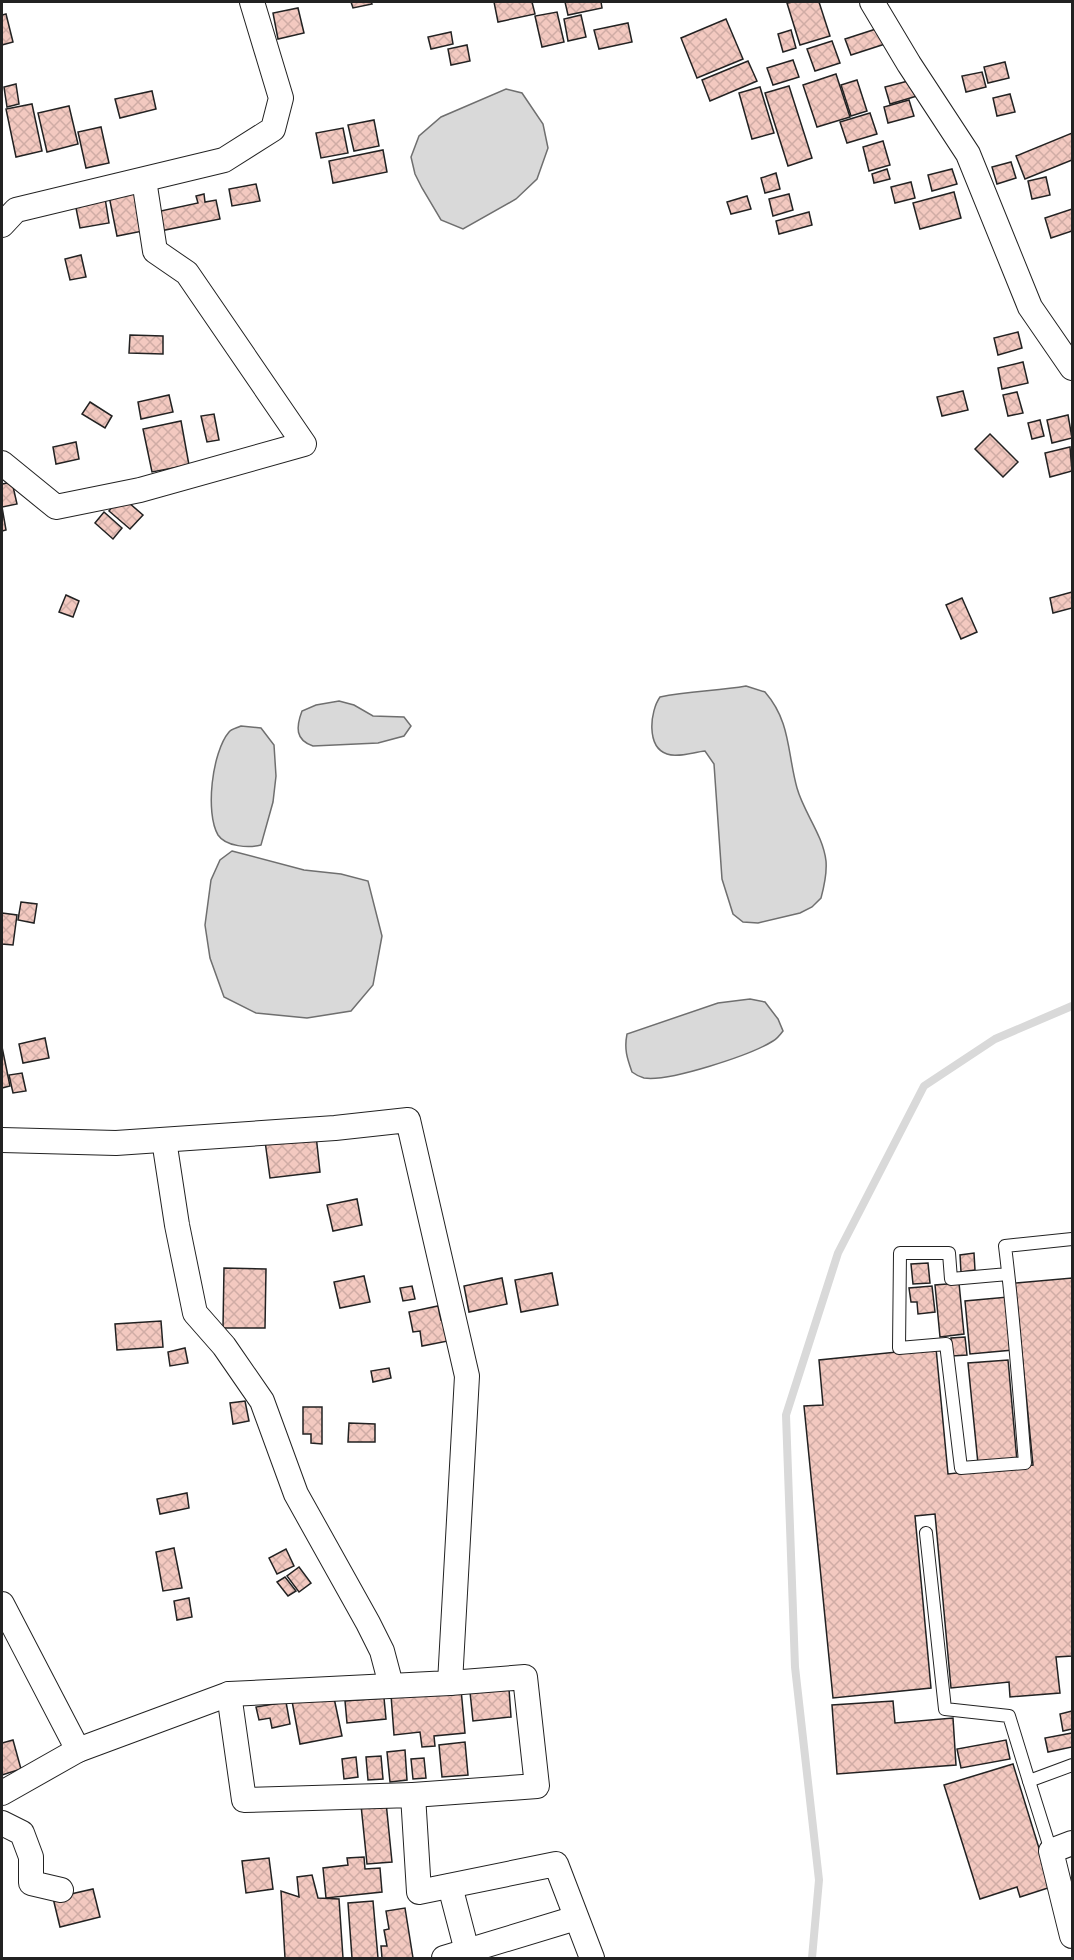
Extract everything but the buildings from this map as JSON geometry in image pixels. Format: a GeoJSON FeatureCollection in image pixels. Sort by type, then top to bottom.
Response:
{"type":"FeatureCollection","features":[{"type":"Feature","properties":{"kind":"street"},"geometry":{"type":"LineString","coordinates":[[2,225],[16,210],[224,160],[273,129],[281,98],[252,2]]}},
{"type":"Feature","properties":{"kind":"street"},"geometry":{"type":"LineString","coordinates":[[872,2],[909,64],[968,154],[1030,307],[1072,368]]}},
{"type":"Feature","properties":{"kind":"street"},"geometry":{"type":"LineString","coordinates":[[2,463],[56,507],[140,490],[304,444],[187,273],[155,250],[144,180]]}},
{"type":"Feature","properties":{"kind":"street"},"geometry":{"type":"LineString","coordinates":[[2,1140],[116,1143],[335,1128],[408,1120],[466,1376],[450,1683]]}},
{"type":"Feature","properties":{"kind":"street"},"geometry":{"type":"LineString","coordinates":[[164,1140],[177,1225],[195,1313],[224,1346],[262,1401],[296,1494],[382,1651],[391,1685]]}},
{"type":"Feature","properties":{"kind":"street"},"geometry":{"type":"LineString","coordinates":[[2,1604],[78,1750]]}},
{"type":"Feature","properties":{"kind":"street"},"geometry":{"type":"LineString","coordinates":[[2,1793],[78,1750],[229,1694],[525,1677],[537,1786],[413,1795],[244,1800],[229,1694]]}},
{"type":"Feature","properties":{"kind":"street"},"geometry":{"type":"LineString","coordinates":[[413,1795],[419,1892],[556,1864],[592,1959]]}},
{"type":"Feature","properties":{"kind":"street"},"geometry":{"type":"LineString","coordinates":[[2,1823],[22,1833],[31,1857],[31,1883],[61,1890]]}},
{"type":"Feature","properties":{"kind":"street"},"geometry":{"type":"LineString","coordinates":[[1062,1847],[1072,1936]]}},
{"type":"Feature","properties":{"kind":"street"},"geometry":{"type":"LineString","coordinates":[[450,1886],[467,1951]]}},
{"type":"Feature","properties":{"kind":"street"},"geometry":{"type":"LineString","coordinates":[[444,1959],[576,1918]]}},
{"type":"Feature","properties":{"kind":"lane"},"geometry":{"type":"LineString","coordinates":[[1008,1274],[951,1280],[950,1253],[900,1253],[899,1348],[946,1344],[961,1468],[1024,1462],[1016,1342],[1005,1246],[1072,1239]]}},
{"type":"Feature","properties":{"kind":"lane"},"geometry":{"type":"LineString","coordinates":[[926,1533],[945,1708],[1009,1716],[1029,1781],[1062,1847]]}},
{"type":"Feature","properties":{"kind":"lane"},"geometry":{"type":"LineString","coordinates":[[1029,1781],[1072,1766]]}},
{"type":"Feature","properties":{"kind":"shaded area"},"geometry":{"type":"Polygon","coordinates":[[[506,89],[522,93],[543,124],[548,148],[537,179],[516,199],[463,229],[441,220],[415,174],[411,157],[419,136],[441,117],[506,89]]]}},
{"type":"Feature","properties":{"kind":"shaded area"},"geometry":{"type":"Polygon","coordinates":[[[746,686],[765,692],[780,715],[797,788],[821,842],[826,861],[826,875],[821,898],[812,907],[800,913],[758,923],[743,922],[733,914],[722,879],[714,764],[705,751],[676,755],[660,750],[653,737],[652,728],[654,711],[660,697],[746,686]]]}},
{"type":"Feature","properties":{"kind":"shaded area"},"geometry":{"type":"Polygon","coordinates":[[[339,701],[354,705],[373,716],[404,717],[411,726],[404,736],[378,743],[313,746],[300,737],[298,728],[302,711],[316,705],[339,701]]]}},
{"type":"Feature","properties":{"kind":"shaded area"},"geometry":{"type":"Polygon","coordinates":[[[241,726],[261,728],[274,745],[276,776],[273,802],[261,845],[256,846],[238,846],[222,839],[214,825],[212,812],[212,783],[218,753],[229,732],[241,726]]]}},
{"type":"Feature","properties":{"kind":"shaded area"},"geometry":{"type":"Polygon","coordinates":[[[232,851],[304,870],[341,874],[368,881],[382,936],[373,985],[351,1011],[307,1018],[256,1013],[224,997],[210,958],[205,925],[211,880],[220,860],[232,851]]]}},
{"type":"Feature","properties":{"kind":"shaded area"},"geometry":{"type":"Polygon","coordinates":[[[750,999],[765,1002],[778,1019],[783,1031],[774,1040],[729,1060],[690,1072],[644,1078],[632,1072],[626,1053],[627,1034],[718,1003],[750,999]]]}},
{"type":"Feature","properties":{"kind":"waterway"},"geometry":{"type":"LineString","coordinates":[[812,1958],[819,1880],[795,1667],[786,1415],[838,1253],[924,1086],[995,1039],[1072,1006]]}}]}
